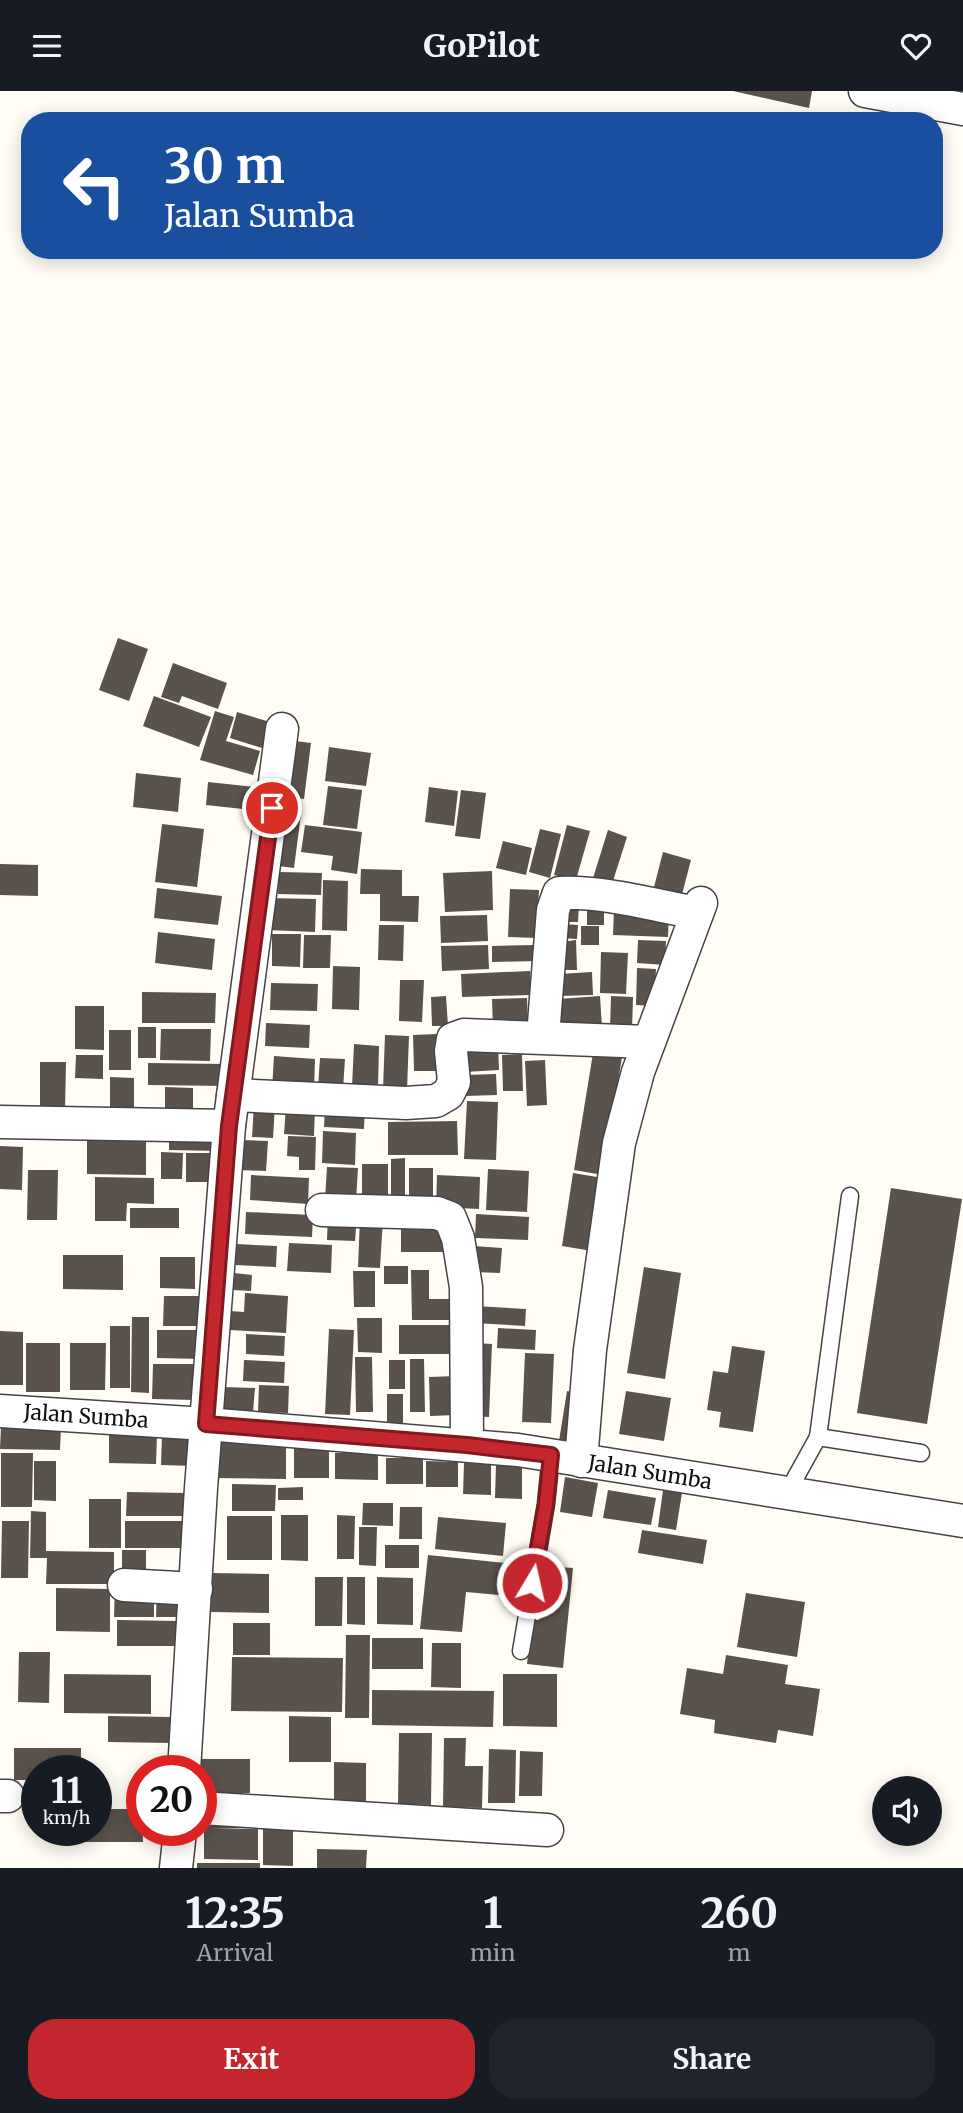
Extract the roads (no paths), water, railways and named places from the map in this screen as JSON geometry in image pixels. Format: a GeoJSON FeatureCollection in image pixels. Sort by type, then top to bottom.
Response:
{"type":"FeatureCollection","features":[{"type":"Feature","properties":{"kind":"street"},"geometry":{"type":"LineString","coordinates":[[866,91],[963,109]]}},
{"type":"Feature","properties":{"kind":"street"},"geometry":{"type":"LineString","coordinates":[[185,1755],[206,1424],[229,1126],[282,729]]}},
{"type":"Feature","properties":{"kind":"street"},"geometry":{"type":"LineString","coordinates":[[543,1036],[553,910],[559,893],[574,892],[699,908],[638,1072],[619,1143],[590,1350],[566,1458]]}},
{"type":"Feature","properties":{"kind":"street"},"geometry":{"type":"LineString","coordinates":[[233,1095],[406,1103],[436,1101],[448,1094],[454,1082],[451,1051],[453,1039],[464,1035],[649,1042]]}},
{"type":"Feature","properties":{"kind":"street"},"geometry":{"type":"LineString","coordinates":[[0,1122],[229,1126]]}},
{"type":"Feature","properties":{"kind":"street"},"geometry":{"type":"LineString","coordinates":[[322,1210],[438,1213],[450,1217],[458,1238],[466,1287],[467,1445]]}},
{"type":"Feature","properties":{"kind":"street","name":"Jalan Sumba"},"geometry":{"type":"LineString","coordinates":[[0,1411],[467,1445],[566,1458],[963,1521]]}},
{"type":"Feature","properties":{"kind":"street"},"geometry":{"type":"LineString","coordinates":[[124,1585],[196,1589]]}},
{"type":"Feature","properties":{"kind":"street"},"geometry":{"type":"LineString","coordinates":[[217,1809],[547,1830]]}},
{"type":"Feature","properties":{"kind":"street"},"geometry":{"type":"LineString","coordinates":[[176,1868],[178,1846]]}},
{"type":"Feature","properties":{"kind":"lane"},"geometry":{"type":"LineString","coordinates":[[787,1493],[818,1437],[850,1196]]}},
{"type":"Feature","properties":{"kind":"lane"},"geometry":{"type":"LineString","coordinates":[[818,1437],[922,1453]]}},
{"type":"Feature","properties":{"kind":"lane"},"geometry":{"type":"LineString","coordinates":[[521,1651],[546,1504],[566,1458]]}}]}
